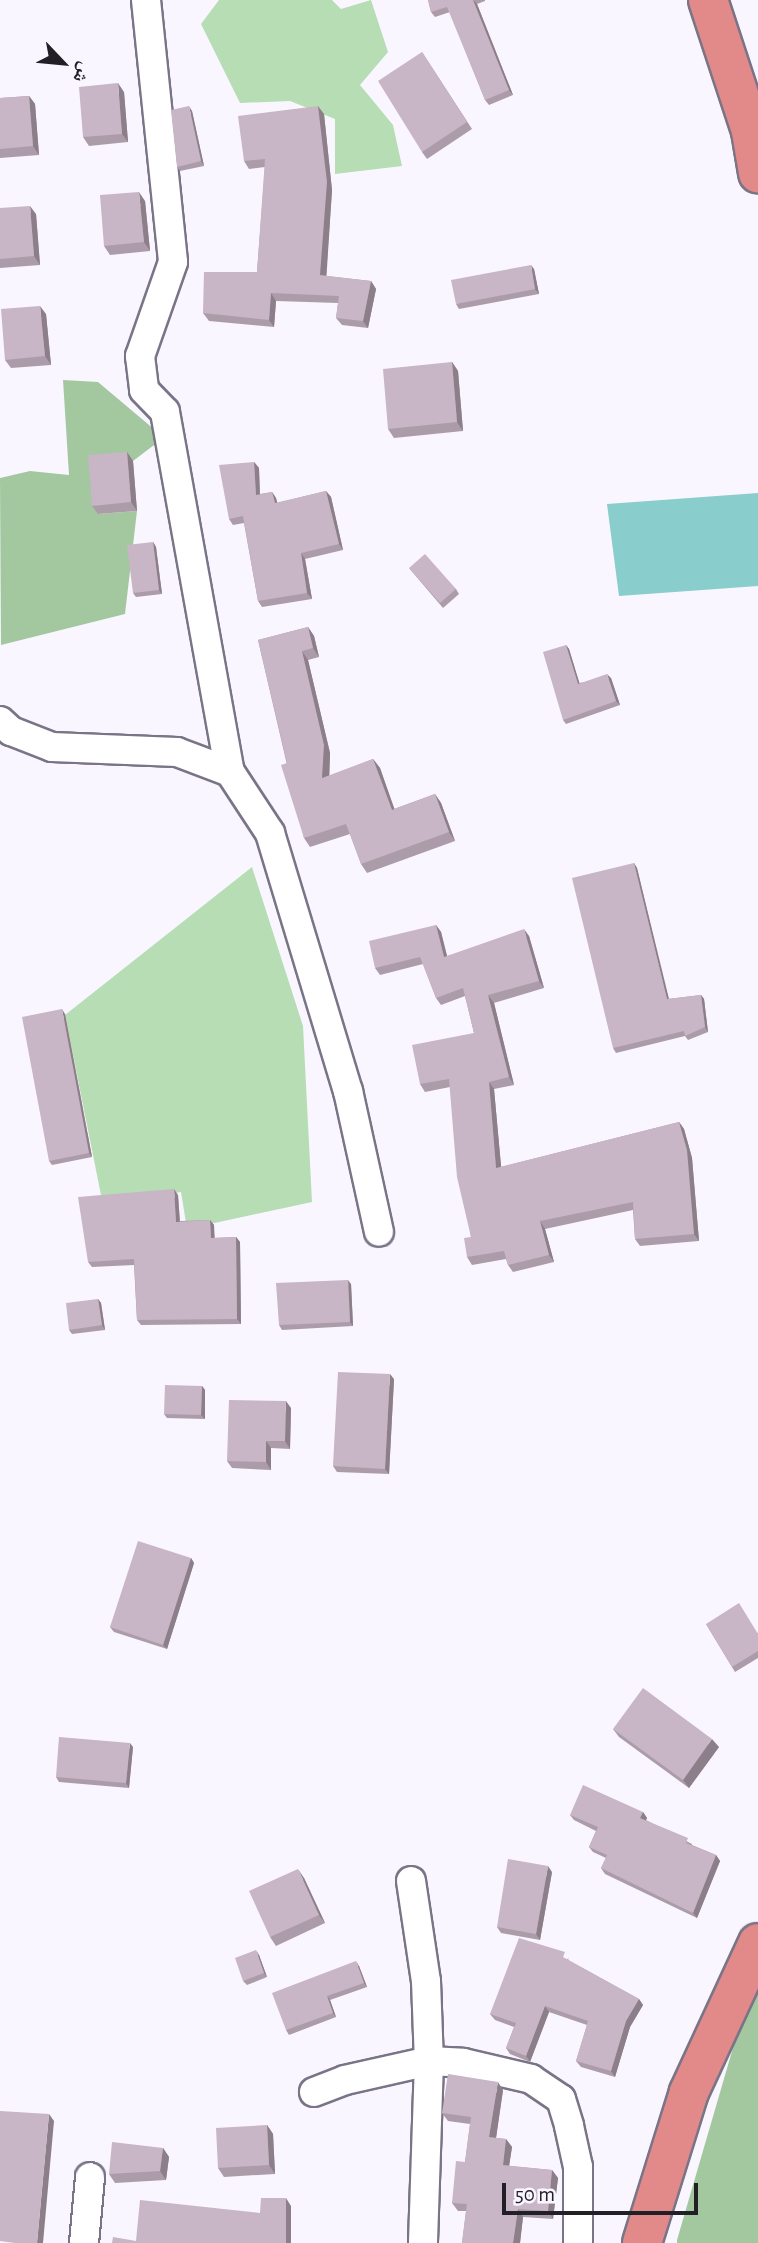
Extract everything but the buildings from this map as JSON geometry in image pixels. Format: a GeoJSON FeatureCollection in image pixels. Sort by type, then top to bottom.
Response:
{"type":"FeatureCollection","features":[{"type":"Feature","properties":{"kind":"highway"},"geometry":{"type":"LineString","coordinates":[[708,0],[751,131],[758,173]]}},
{"type":"Feature","properties":{"kind":"highway"},"geometry":{"type":"LineString","coordinates":[[642,2243],[689,2092],[758,1943]]}},
{"type":"Feature","properties":{"kind":"street"},"geometry":{"type":"LineString","coordinates":[[146,0],[173,262],[140,356],[144,390],[165,412],[230,772],[270,833],[348,1091],[379,1232]]}},
{"type":"Feature","properties":{"kind":"street"},"geometry":{"type":"LineString","coordinates":[[0,721],[11,731],[52,747],[177,752],[230,772]]}},
{"type":"Feature","properties":{"kind":"street"},"geometry":{"type":"LineString","coordinates":[[411,1881],[426,1981],[429,2061],[423,2243]]}},
{"type":"Feature","properties":{"kind":"street"},"geometry":{"type":"LineString","coordinates":[[314,2092],[345,2080],[429,2061],[463,2063],[531,2079],[561,2099],[579,2167],[578,2243]]}},
{"type":"Feature","properties":{"kind":"street"},"geometry":{"type":"LineString","coordinates":[[84,2243],[90,2177]]}},
{"type":"Feature","properties":{"kind":"green space"},"geometry":{"type":"Polygon","coordinates":[[[219,0],[332,0],[341,9],[371,0],[388,52],[360,85],[393,125],[402,166],[335,174],[335,119],[290,101],[240,103],[201,24],[219,0]]]}},
{"type":"Feature","properties":{"kind":"green space"},"geometry":{"type":"Polygon","coordinates":[[[63,380],[98,382],[155,430],[158,442],[133,461],[98,514],[137,511],[125,614],[1,645],[0,478],[30,471],[69,475],[63,380]]]}},
{"type":"Feature","properties":{"kind":"green space"},"geometry":{"type":"Polygon","coordinates":[[[252,867],[303,1026],[312,1202],[187,1229],[181,1192],[103,1205],[65,1015],[252,867]]]}},
{"type":"Feature","properties":{"kind":"green space"},"geometry":{"type":"Polygon","coordinates":[[[758,1962],[758,2243],[677,2243],[677,2240],[758,1962]]]}},
{"type":"Feature","properties":{"kind":"water"},"geometry":{"type":"Polygon","coordinates":[[[758,493],[758,586],[619,596],[607,504],[758,493]]]}}]}
